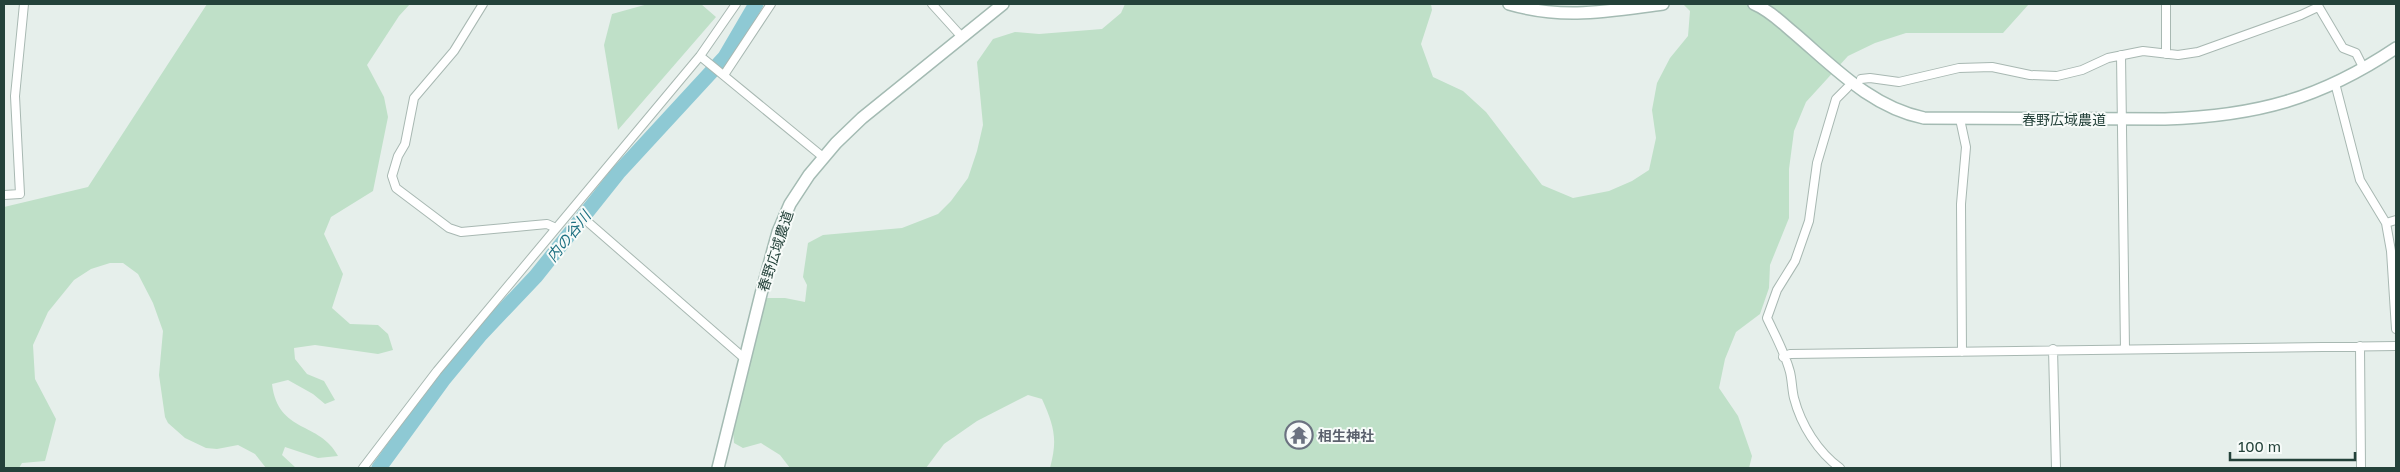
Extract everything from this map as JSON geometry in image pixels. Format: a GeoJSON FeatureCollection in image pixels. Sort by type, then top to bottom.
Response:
{"type":"FeatureCollection","features":[{"type":"Feature","properties":{"kind":"street"},"geometry":{"type":"LineString","coordinates":[[4,195],[20,194],[16,96],[24,4]]}},
{"type":"Feature","properties":{"kind":"street"},"geometry":{"type":"LineString","coordinates":[[483,4],[454,51],[414,98],[405,144],[398,156],[392,176],[396,188],[449,228],[461,232],[547,224],[556,228]]}},
{"type":"Feature","properties":{"kind":"street"},"geometry":{"type":"LineString","coordinates":[[363,468],[437,371],[556,228],[702,58],[736,4]]}},
{"type":"Feature","properties":{"kind":"street"},"geometry":{"type":"LineString","coordinates":[[723,74],[771,4]]}},
{"type":"Feature","properties":{"kind":"street"},"geometry":{"type":"LineString","coordinates":[[932,4],[961,36]]}},
{"type":"Feature","properties":{"kind":"street","name":"春野広域農道"},"geometry":{"type":"LineString","coordinates":[[718,468],[744,358],[778,232],[790,204],[823,157],[862,118],[961,36],[1003,4]]}},
{"type":"Feature","properties":{"kind":"street"},"geometry":{"type":"LineString","coordinates":[[1509,4],[1556,13],[1583,14],[1663,4]]}},
{"type":"Feature","properties":{"kind":"street","name":"春野広域農道"},"geometry":{"type":"LineString","coordinates":[[1754,4],[1779,21],[1882,104],[1904,114],[1924,118],[2204,118],[2250,112],[2303,97],[2335,84],[2364,69],[2396,48]]}},
{"type":"Feature","properties":{"kind":"street"},"geometry":{"type":"LineString","coordinates":[[2166,4],[2166,54]]}},
{"type":"Feature","properties":{"kind":"street"},"geometry":{"type":"LineString","coordinates":[[1861,79],[1870,78],[1899,82],[1959,68],[1992,67],[2030,75],[2057,76],[2082,70],[2108,58],[2143,51],[2178,55],[2198,52],[2301,15],[2318,5],[2343,48],[2356,52],[2364,69]]}},
{"type":"Feature","properties":{"kind":"street"},"geometry":{"type":"LineString","coordinates":[[2121,56],[2126,349]]}},
{"type":"Feature","properties":{"kind":"street"},"geometry":{"type":"LineString","coordinates":[[702,58],[823,157]]}},
{"type":"Feature","properties":{"kind":"street"},"geometry":{"type":"LineString","coordinates":[[2335,84],[2360,180],[2386,223],[2391,251],[2396,329]]}},
{"type":"Feature","properties":{"kind":"street"},"geometry":{"type":"LineString","coordinates":[[1840,468],[1818,447],[1801,420],[1794,397],[1790,371],[1767,318],[1777,290],[1795,261],[1809,221],[1818,163],[1836,99],[1847,88]]}},
{"type":"Feature","properties":{"kind":"street"},"geometry":{"type":"LineString","coordinates":[[1960,119],[1966,147],[1961,204],[1962,352]]}},
{"type":"Feature","properties":{"kind":"street"},"geometry":{"type":"LineString","coordinates":[[2386,223],[2396,220]]}},
{"type":"Feature","properties":{"kind":"street"},"geometry":{"type":"LineString","coordinates":[[590,223],[744,358]]}},
{"type":"Feature","properties":{"kind":"street"},"geometry":{"type":"LineString","coordinates":[[2360,346],[2361,468]]}},
{"type":"Feature","properties":{"kind":"street"},"geometry":{"type":"LineString","coordinates":[[1783,357],[1790,354],[2054,349],[2396,346]]}},
{"type":"Feature","properties":{"kind":"street"},"geometry":{"type":"LineString","coordinates":[[2054,349],[2056,468]]}},
{"type":"Feature","properties":{"kind":"green space"},"geometry":{"type":"Polygon","coordinates":[[[207,4],[410,4],[399,16],[367,65],[384,97],[388,117],[373,191],[331,217],[324,234],[343,274],[332,308],[350,324],[378,325],[388,334],[393,350],[378,354],[315,345],[294,348],[295,359],[307,374],[324,381],[335,400],[325,404],[313,394],[288,380],[272,384],[276,400],[282,411],[291,420],[321,437],[338,456],[318,458],[285,447],[282,455],[296,468],[266,468],[255,454],[238,445],[217,449],[206,448],[185,438],[168,423],[165,417],[159,375],[163,331],[153,303],[138,274],[123,263],[110,263],[91,269],[74,280],[48,312],[33,345],[35,379],[56,419],[45,461],[22,463],[19,468],[4,468],[4,207],[88,187],[207,4]]]}},
{"type":"Feature","properties":{"kind":"green space"},"geometry":{"type":"Polygon","coordinates":[[[648,4],[701,4],[716,17],[618,130],[604,45],[612,14],[648,4]]]}},
{"type":"Feature","properties":{"kind":"green space"},"geometry":{"type":"Polygon","coordinates":[[[1125,4],[1431,4],[1432,10],[1421,44],[1433,77],[1463,91],[1486,112],[1542,185],[1573,198],[1609,191],[1632,181],[1649,170],[1656,138],[1652,110],[1657,83],[1670,58],[1688,36],[1690,11],[1683,4],[2029,4],[2003,33],[1906,33],[1875,43],[1848,56],[1806,102],[1794,131],[1789,169],[1789,218],[1770,265],[1769,288],[1760,314],[1736,332],[1725,359],[1719,388],[1738,416],[1752,456],[1749,468],[1050,468],[1054,449],[1052,425],[1042,399],[1028,395],[977,421],[944,444],[926,468],[790,468],[780,455],[761,443],[743,448],[734,443],[732,420],[764,298],[785,298],[805,302],[807,285],[803,277],[808,243],[823,235],[902,228],[938,214],[951,201],[968,178],[977,151],[983,125],[977,62],[993,39],[1015,32],[1039,34],[1102,29],[1121,13],[1125,4]]]}},
{"type":"Feature","properties":{"kind":"waterway","name":"内の谷川"},"geometry":{"type":"LineString","coordinates":[[379,468],[443,380],[481,334],[536,276],[618,173],[725,57],[756,4]]}},
{"type":"Feature","properties":{"kind":"place","name":"相生神社"},"geometry":{"type":"Point","coordinates":[1299,435]}}]}
